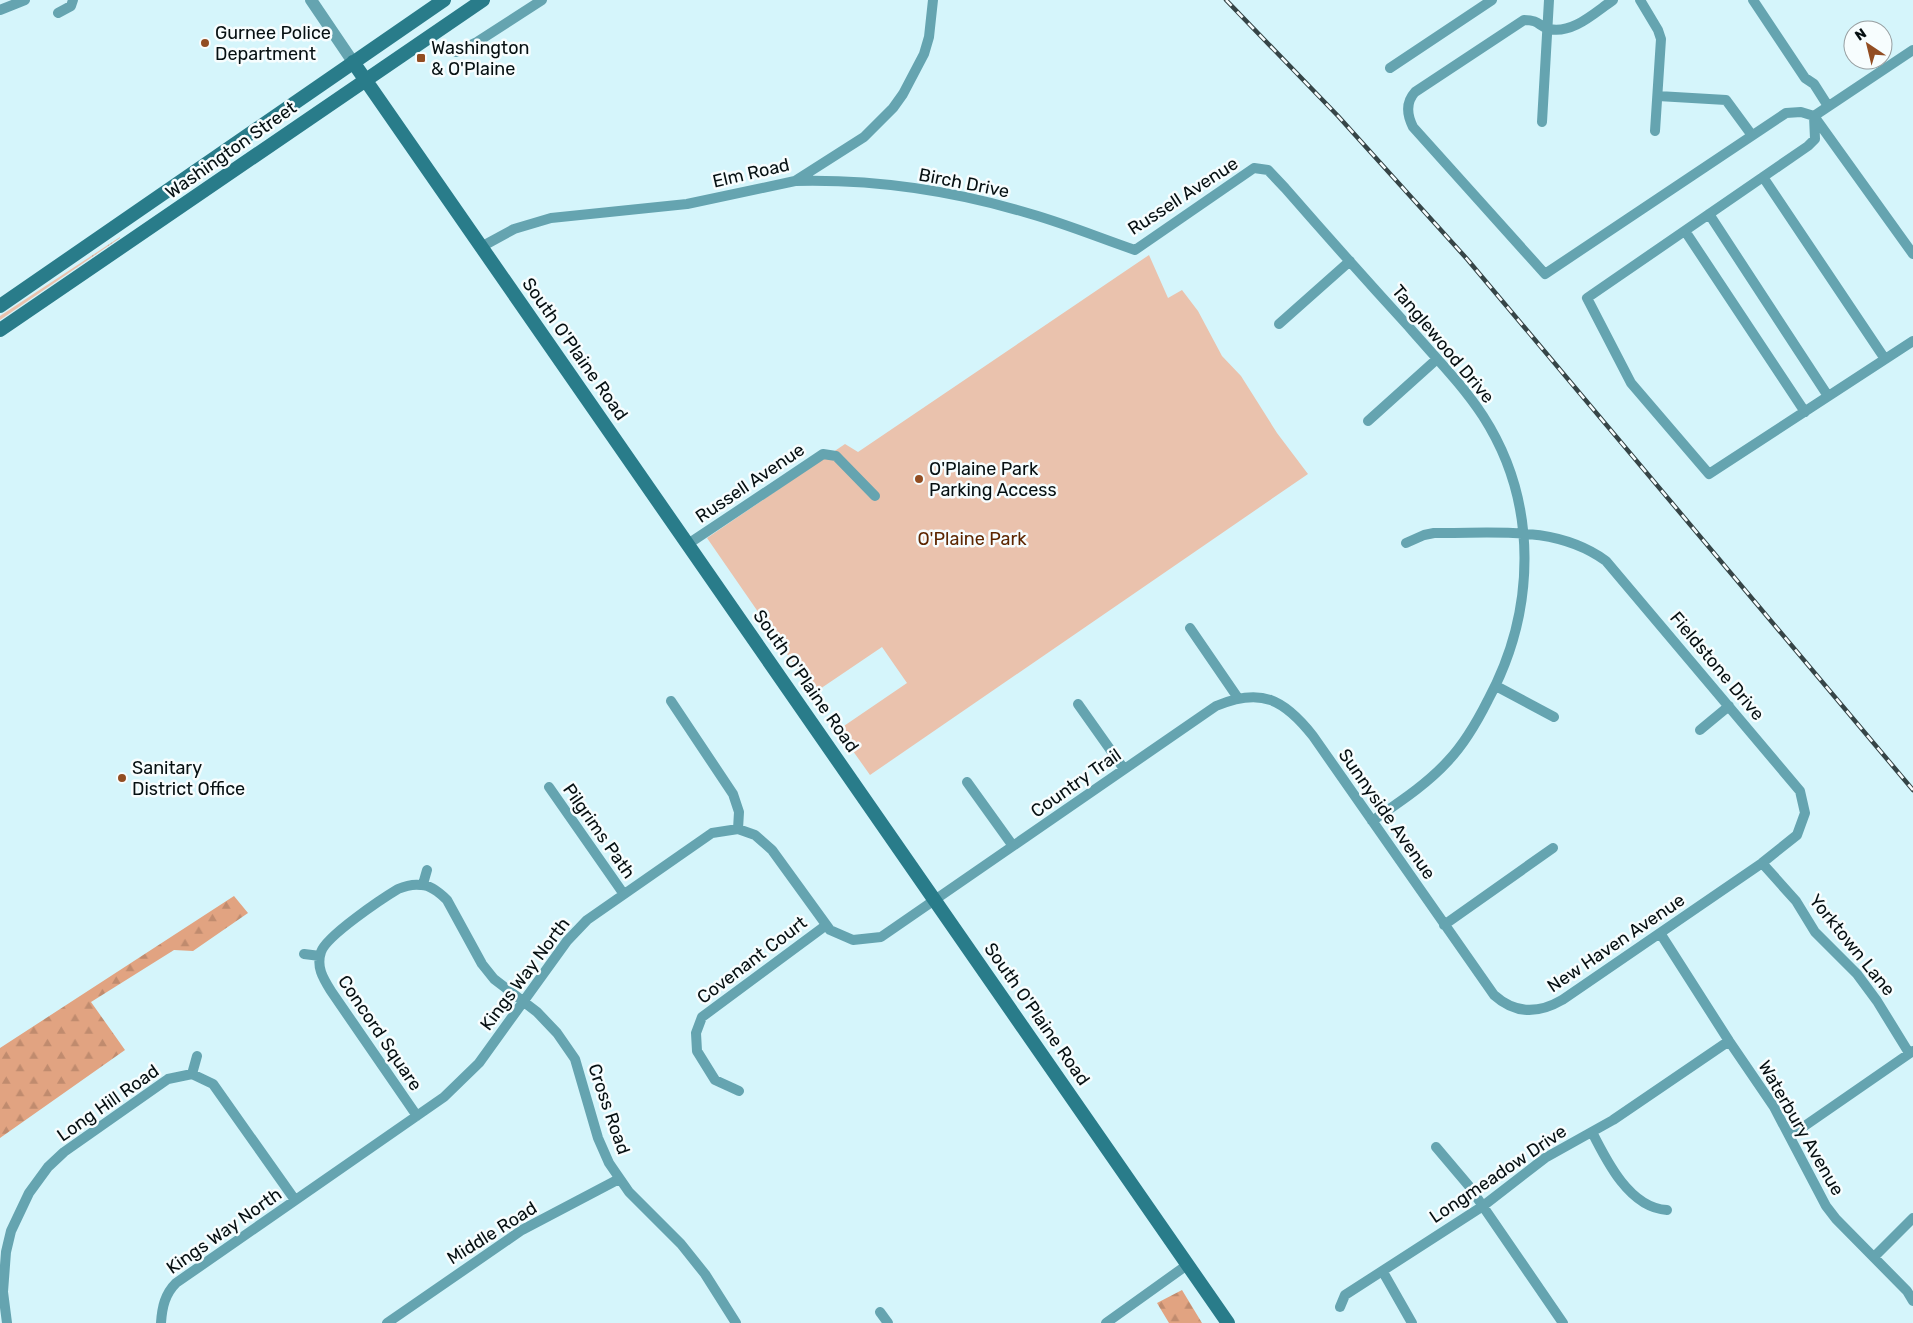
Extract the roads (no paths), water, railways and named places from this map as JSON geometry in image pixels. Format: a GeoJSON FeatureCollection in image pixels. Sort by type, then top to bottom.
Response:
{"type":"FeatureCollection","features":[{"type":"Feature","properties":{"kind":"main road","name":"Washington Street"},"geometry":{"type":"LineString","coordinates":[[0,306],[444,0]]}},
{"type":"Feature","properties":{"kind":"main road","name":"Washington Street"},"geometry":{"type":"LineString","coordinates":[[0,330],[483,0]]}},
{"type":"Feature","properties":{"kind":"main road","name":"South O'Plaine Road"},"geometry":{"type":"LineString","coordinates":[[353,62],[1228,1323]]}},
{"type":"Feature","properties":{"kind":"street"},"geometry":{"type":"LineString","coordinates":[[0,10],[25,0]]}},
{"type":"Feature","properties":{"kind":"street"},"geometry":{"type":"LineString","coordinates":[[58,13],[71,6],[73,0]]}},
{"type":"Feature","properties":{"kind":"street"},"geometry":{"type":"LineString","coordinates":[[311,0],[353,62]]}},
{"type":"Feature","properties":{"kind":"street"},"geometry":{"type":"LineString","coordinates":[[456,52],[477,42],[542,0]]}},
{"type":"Feature","properties":{"kind":"street","name":"Elm Road"},"geometry":{"type":"LineString","coordinates":[[481,247],[514,229],[551,218],[687,204],[795,181],[864,137],[893,108],[908,86],[924,54],[929,37],[933,0]]}},
{"type":"Feature","properties":{"kind":"street"},"geometry":{"type":"LineString","coordinates":[[1390,68],[1492,0]]}},
{"type":"Feature","properties":{"kind":"street"},"geometry":{"type":"LineString","coordinates":[[1542,122],[1549,0]]}},
{"type":"Feature","properties":{"kind":"street"},"geometry":{"type":"LineString","coordinates":[[1613,0],[1570,28],[1547,28],[1536,20],[1524,20],[1415,92],[1407,111],[1412,127],[1545,274],[1751,134],[1786,113],[1801,112],[1814,116],[1913,254]]}},
{"type":"Feature","properties":{"kind":"street"},"geometry":{"type":"LineString","coordinates":[[1640,0],[1658,30],[1661,39],[1655,131]]}},
{"type":"Feature","properties":{"kind":"street"},"geometry":{"type":"LineString","coordinates":[[1754,0],[1805,78],[1814,84],[1828,106]]}},
{"type":"Feature","properties":{"kind":"street"},"geometry":{"type":"LineString","coordinates":[[1814,116],[1913,50]]}},
{"type":"Feature","properties":{"kind":"street"},"geometry":{"type":"LineString","coordinates":[[1658,96],[1726,100],[1751,134]]}},
{"type":"Feature","properties":{"kind":"street"},"geometry":{"type":"LineString","coordinates":[[1814,116],[1815,139],[1808,146],[1587,298],[1631,383],[1708,474],[1913,341]]}},
{"type":"Feature","properties":{"kind":"street","name":"Russell Avenue"},"geometry":{"type":"LineString","coordinates":[[1121,245],[1135,250],[1254,168],[1268,170],[1285,188]]}},
{"type":"Feature","properties":{"kind":"street"},"geometry":{"type":"LineString","coordinates":[[1764,177],[1885,359]]}},
{"type":"Feature","properties":{"kind":"street","name":"Birch Drive"},"geometry":{"type":"LineString","coordinates":[[795,181],[874,183],[946,194],[1031,214],[1121,245]]}},
{"type":"Feature","properties":{"kind":"street","name":"Tanglewood Drive"},"geometry":{"type":"LineString","coordinates":[[1285,188],[1470,396],[1495,437],[1516,488],[1524,534],[1525,573],[1521,612],[1511,651],[1496,686],[1470,734],[1448,761],[1418,789],[1372,821]]}},
{"type":"Feature","properties":{"kind":"street"},"geometry":{"type":"LineString","coordinates":[[1710,214],[1828,396]]}},
{"type":"Feature","properties":{"kind":"street"},"geometry":{"type":"LineString","coordinates":[[1686,231],[1805,412]]}},
{"type":"Feature","properties":{"kind":"street"},"geometry":{"type":"LineString","coordinates":[[1279,324],[1350,261]]}},
{"type":"Feature","properties":{"kind":"street"},"geometry":{"type":"LineString","coordinates":[[1368,421],[1437,359]]}},
{"type":"Feature","properties":{"kind":"street","name":"Russell Avenue"},"geometry":{"type":"LineString","coordinates":[[688,544],[823,454],[836,456],[875,496]]}},
{"type":"Feature","properties":{"kind":"street","name":"Fieldstone Drive"},"geometry":{"type":"LineString","coordinates":[[1406,543],[1424,535],[1434,534],[1524,534],[1564,538],[1585,547],[1606,561],[1800,791],[1805,813],[1797,835],[1762,863]]}},
{"type":"Feature","properties":{"kind":"street"},"geometry":{"type":"LineString","coordinates":[[1190,628],[1238,698]]}},
{"type":"Feature","properties":{"kind":"street"},"geometry":{"type":"LineString","coordinates":[[1496,686],[1554,717]]}},
{"type":"Feature","properties":{"kind":"street","name":"Sunnyside Avenue"},"geometry":{"type":"LineString","coordinates":[[1238,698],[1262,697],[1275,701],[1298,716],[1485,984]]}},
{"type":"Feature","properties":{"kind":"street","name":"Country Trail"},"geometry":{"type":"LineString","coordinates":[[936,900],[1216,706],[1238,698]]}},
{"type":"Feature","properties":{"kind":"street"},"geometry":{"type":"LineString","coordinates":[[671,701],[733,794],[739,812],[738,829],[755,835],[772,850],[825,926],[844,938],[854,940],[881,936],[936,900]]}},
{"type":"Feature","properties":{"kind":"street"},"geometry":{"type":"LineString","coordinates":[[1078,704],[1124,769]]}},
{"type":"Feature","properties":{"kind":"street"},"geometry":{"type":"LineString","coordinates":[[1700,730],[1729,706]]}},
{"type":"Feature","properties":{"kind":"street"},"geometry":{"type":"LineString","coordinates":[[967,782],[1013,846]]}},
{"type":"Feature","properties":{"kind":"street","name":"Pilgrims Path"},"geometry":{"type":"LineString","coordinates":[[549,786],[623,894]]}},
{"type":"Feature","properties":{"kind":"street","name":"Kings Way North"},"geometry":{"type":"LineString","coordinates":[[160,1323],[162,1305],[176,1283],[444,1097],[469,1074],[567,940],[587,920],[705,837],[725,830],[738,829]]}},
{"type":"Feature","properties":{"kind":"street"},"geometry":{"type":"LineString","coordinates":[[1444,925],[1553,848]]}},
{"type":"Feature","properties":{"kind":"street","name":"New Haven Avenue"},"geometry":{"type":"LineString","coordinates":[[1485,984],[1501,1001],[1516,1008],[1542,1010],[1562,1000],[1762,863]]}},
{"type":"Feature","properties":{"kind":"street","name":"Yorktown Lane"},"geometry":{"type":"LineString","coordinates":[[1762,863],[1796,902],[1816,932],[1857,974],[1878,1001],[1911,1052]]}},
{"type":"Feature","properties":{"kind":"street"},"geometry":{"type":"LineString","coordinates":[[423,884],[427,870]]}},
{"type":"Feature","properties":{"kind":"street"},"geometry":{"type":"LineString","coordinates":[[304,954],[320,956],[324,945],[336,933],[400,888],[423,884],[447,900],[482,964],[494,980],[522,1002]]}},
{"type":"Feature","properties":{"kind":"street","name":"Covenant Court"},"geometry":{"type":"LineString","coordinates":[[739,1090],[715,1080],[697,1051],[696,1033],[702,1017],[825,926]]}},
{"type":"Feature","properties":{"kind":"street","name":"Waterbury Avenue"},"geometry":{"type":"LineString","coordinates":[[1660,933],[1729,1041],[1774,1106],[1790,1134],[1810,1180],[1826,1206],[1836,1219],[1907,1291],[1913,1301]]}},
{"type":"Feature","properties":{"kind":"street","name":"Concord Square"},"geometry":{"type":"LineString","coordinates":[[320,956],[320,970],[326,983],[417,1116]]}},
{"type":"Feature","properties":{"kind":"street","name":"Cross Road"},"geometry":{"type":"LineString","coordinates":[[522,1002],[550,1024],[575,1059],[598,1138],[609,1163],[629,1192],[681,1244],[705,1274],[736,1323]]}},
{"type":"Feature","properties":{"kind":"street","name":"Longmeadow Drive"},"geometry":{"type":"LineString","coordinates":[[1340,1307],[1345,1295],[1483,1206],[1546,1158],[1592,1132],[1729,1041]]}},
{"type":"Feature","properties":{"kind":"street"},"geometry":{"type":"LineString","coordinates":[[1790,1134],[1806,1125],[1911,1052]]}},
{"type":"Feature","properties":{"kind":"street"},"geometry":{"type":"LineString","coordinates":[[197,1056],[192,1074],[213,1084],[223,1096],[295,1200]]}},
{"type":"Feature","properties":{"kind":"street","name":"Long Hill Road"},"geometry":{"type":"LineString","coordinates":[[7,1323],[3,1292],[6,1252],[20,1208],[39,1180],[64,1152],[160,1085],[174,1077],[192,1074]]}},
{"type":"Feature","properties":{"kind":"street"},"geometry":{"type":"LineString","coordinates":[[1592,1132],[1613,1170],[1642,1202],[1654,1209],[1667,1210]]}},
{"type":"Feature","properties":{"kind":"street"},"geometry":{"type":"LineString","coordinates":[[1436,1147],[1483,1206],[1563,1323]]}},
{"type":"Feature","properties":{"kind":"street","name":"Middle Road"},"geometry":{"type":"LineString","coordinates":[[388,1323],[522,1230],[620,1179]]}},
{"type":"Feature","properties":{"kind":"street"},"geometry":{"type":"LineString","coordinates":[[1874,1257],[1913,1218]]}},
{"type":"Feature","properties":{"kind":"street"},"geometry":{"type":"LineString","coordinates":[[1106,1323],[1187,1265]]}},
{"type":"Feature","properties":{"kind":"street"},"geometry":{"type":"LineString","coordinates":[[1383,1272],[1412,1323]]}},
{"type":"Feature","properties":{"kind":"street"},"geometry":{"type":"LineString","coordinates":[[880,1312],[888,1323]]}},
{"type":"Feature","properties":{"kind":"railway"},"geometry":{"type":"LineString","coordinates":[[1226,0],[1338,116],[1467,259],[1913,790]]}},
{"type":"Feature","properties":{"kind":"place","name":"Gurnee Police Department"},"geometry":{"type":"Point","coordinates":[205,43]}},
{"type":"Feature","properties":{"kind":"place","name":"Washington & O'Plaine"},"geometry":{"type":"Point","coordinates":[421,58]}},
{"type":"Feature","properties":{"kind":"place","name":"O'Plaine Park Parking Access"},"geometry":{"type":"Point","coordinates":[919,479]}},
{"type":"Feature","properties":{"kind":"place","name":"Sanitary District Office"},"geometry":{"type":"Point","coordinates":[122,778]}},
{"type":"Feature","properties":{"kind":"park label","name":"O'Plaine Park"},"geometry":{"type":"Point","coordinates":[972,539]}}]}
